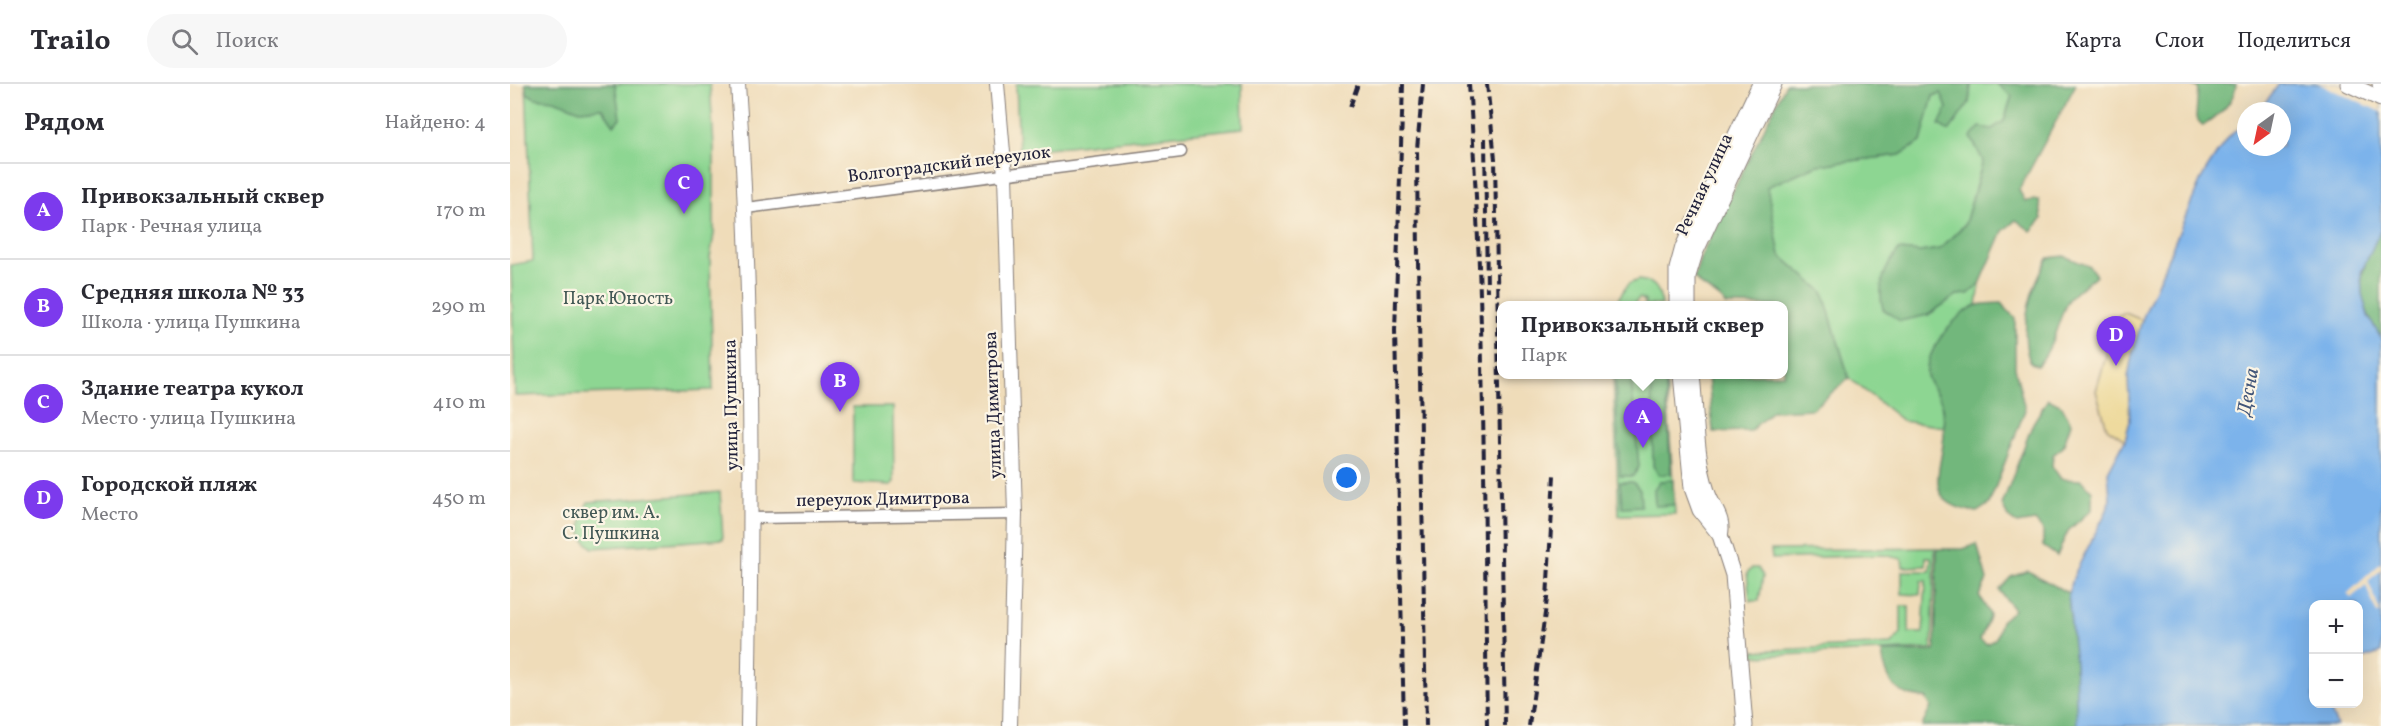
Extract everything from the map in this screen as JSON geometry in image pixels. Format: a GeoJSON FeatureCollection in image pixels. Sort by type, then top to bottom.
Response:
{"type":"FeatureCollection","features":[{"type":"Feature","properties":{"kind":"main road","name":"улица Пушкина"},"geometry":{"type":"LineString","coordinates":[[738,84],[746,208],[751,518],[748,726]]}},
{"type":"Feature","properties":{"kind":"main road","name":"улица Димитрова"},"geometry":{"type":"LineString","coordinates":[[997,84],[1005,175],[1015,514],[1010,726]]}},
{"type":"Feature","properties":{"kind":"main road","name":"Речная улица"},"geometry":{"type":"LineString","coordinates":[[1677,301],[1677,269],[1683,247],[1760,84]]}},
{"type":"Feature","properties":{"kind":"main road","name":"Речная улица"},"geometry":{"type":"LineString","coordinates":[[1688,301],[1688,276],[1693,259],[1774,84]]}},
{"type":"Feature","properties":{"kind":"main road"},"geometry":{"type":"LineString","coordinates":[[2348,84],[2381,99]]}},
{"type":"Feature","properties":{"kind":"main road"},"geometry":{"type":"LineString","coordinates":[[1681,379],[1692,488],[1700,510],[1720,535],[1733,575],[1745,726]]}},
{"type":"Feature","properties":{"kind":"main road"},"geometry":{"type":"LineString","coordinates":[[1692,379],[1702,476],[1722,524],[1720,535]]}},
{"type":"Feature","properties":{"kind":"street","name":"Волгоградский переулок"},"geometry":{"type":"LineString","coordinates":[[746,208],[1181,152]]}},
{"type":"Feature","properties":{"kind":"street","name":"переулок Димитрова"},"geometry":{"type":"LineString","coordinates":[[751,518],[1015,514]]}},
{"type":"Feature","properties":{"kind":"green space"},"geometry":{"type":"Polygon","coordinates":[[[525,84],[615,84],[620,118],[614,125],[602,108],[580,110],[554,100],[535,98],[527,93],[525,84]]]}},
{"type":"Feature","properties":{"kind":"green space","name":"Парк Юность"},"geometry":{"type":"Polygon","coordinates":[[[526,84],[710,84],[714,147],[714,234],[710,258],[713,390],[515,396],[511,265],[533,261],[526,84]]]}},
{"type":"Feature","properties":{"kind":"green space"},"geometry":{"type":"Polygon","coordinates":[[[1016,84],[1242,84],[1243,128],[1019,151],[1016,84]]]}},
{"type":"Feature","properties":{"kind":"green space"},"geometry":{"type":"Polygon","coordinates":[[[1786,84],[1971,84],[1969,103],[1949,131],[1939,125],[1947,108],[1941,93],[1933,96],[1921,142],[1900,155],[1817,165],[1767,187],[1780,255],[1823,292],[1849,378],[1812,409],[1772,411],[1750,431],[1713,432],[1708,379],[1788,379],[1788,301],[1722,301],[1694,278],[1701,256],[1786,84]]]}},
{"type":"Feature","properties":{"kind":"green space"},"geometry":{"type":"Polygon","coordinates":[[[1971,84],[1997,84],[2012,95],[2004,121],[1992,129],[1965,224],[1940,249],[1920,252],[1899,250],[1928,315],[1957,295],[1968,294],[1980,284],[1977,305],[1958,319],[1944,335],[1927,377],[1942,403],[1945,427],[1903,421],[1849,378],[1823,292],[1780,256],[1766,187],[1817,165],[1900,155],[1926,116],[1933,96],[1942,93],[1947,108],[1969,103],[1971,84]]]}},
{"type":"Feature","properties":{"kind":"green space"},"geometry":{"type":"Polygon","coordinates":[[[1997,84],[2076,84],[2019,190],[2025,201],[2039,200],[2042,219],[2031,231],[2016,220],[2003,231],[1980,284],[1968,294],[1957,295],[1928,315],[1900,321],[1883,309],[1881,285],[1883,278],[1899,250],[1920,252],[1940,249],[1965,224],[1983,161],[1971,137],[1980,127],[1992,129],[2004,121],[2012,96],[1997,84]]]}},
{"type":"Feature","properties":{"kind":"green space"},"geometry":{"type":"Polygon","coordinates":[[[2191,84],[2236,84],[2229,103],[2203,126],[2196,118],[2198,88],[2191,84]]]}},
{"type":"Feature","properties":{"kind":"green space"},"geometry":{"type":"Polygon","coordinates":[[[2381,229],[2381,338],[2366,308],[2362,295],[2362,284],[2367,259],[2381,229]]]}},
{"type":"Feature","properties":{"kind":"green space"},"geometry":{"type":"Polygon","coordinates":[[[2064,256],[2089,266],[2096,275],[2068,301],[2051,344],[2037,366],[2030,362],[2027,349],[2025,336],[2028,309],[2036,282],[2048,258],[2064,256]]]}},
{"type":"Feature","properties":{"kind":"green space"},"geometry":{"type":"Polygon","coordinates":[[[1638,280],[1649,282],[1658,290],[1660,301],[1645,301],[1640,298],[1636,301],[1617,301],[1628,284],[1638,280]]]}},
{"type":"Feature","properties":{"kind":"green space"},"geometry":{"type":"Polygon","coordinates":[[[2001,303],[2015,318],[2015,368],[2025,410],[1989,504],[1977,512],[1957,507],[1945,500],[1939,490],[1938,479],[1944,422],[1942,404],[1928,380],[1927,367],[1930,356],[1943,334],[1960,316],[1978,305],[2001,303]]]}},
{"type":"Feature","properties":{"kind":"green space"},"geometry":{"type":"Polygon","coordinates":[[[1613,379],[1666,379],[1675,514],[1619,515],[1613,379]]]}},
{"type":"Feature","properties":{"kind":"green space"},"geometry":{"type":"Polygon","coordinates":[[[1615,379],[1631,379],[1639,467],[1633,476],[1620,476],[1615,379]]]}},
{"type":"Feature","properties":{"kind":"green space"},"geometry":{"type":"Polygon","coordinates":[[[1651,379],[1665,379],[1671,474],[1659,475],[1653,466],[1651,379]]]}},
{"type":"Feature","properties":{"kind":"green space"},"geometry":{"type":"Polygon","coordinates":[[[2048,399],[2062,406],[2071,423],[2063,447],[2053,455],[2052,466],[2061,479],[2082,480],[2092,491],[2092,509],[2068,531],[2057,556],[2043,546],[2043,530],[2035,521],[2017,524],[2008,517],[2002,505],[2033,423],[2048,399]]]}},
{"type":"Feature","properties":{"kind":"green space"},"geometry":{"type":"Polygon","coordinates":[[[853,407],[893,407],[894,482],[891,485],[853,483],[853,407]]]}},
{"type":"Feature","properties":{"kind":"green space"},"geometry":{"type":"Polygon","coordinates":[[[1673,480],[1674,505],[1655,506],[1654,489],[1660,481],[1673,480]]]}},
{"type":"Feature","properties":{"kind":"green space"},"geometry":{"type":"Polygon","coordinates":[[[1620,482],[1633,482],[1640,490],[1641,506],[1622,507],[1620,482]]]}},
{"type":"Feature","properties":{"kind":"green space","name":"сквер им. А. С. Пушкина"},"geometry":{"type":"Polygon","coordinates":[[[720,492],[723,539],[593,548],[584,539],[582,533],[583,514],[588,502],[720,492]]]}},
{"type":"Feature","properties":{"kind":"green space"},"geometry":{"type":"Polygon","coordinates":[[[1977,544],[1987,580],[1979,596],[1990,614],[1980,640],[1987,644],[1996,638],[2001,621],[2014,610],[1999,590],[2011,577],[2028,571],[2068,593],[2075,664],[2077,726],[1922,726],[1931,707],[1926,698],[1915,697],[1900,690],[1886,672],[1882,652],[1935,651],[1937,549],[1963,549],[1977,544]]]}},
{"type":"Feature","properties":{"kind":"green space"},"geometry":{"type":"Polygon","coordinates":[[[1935,548],[1932,649],[1754,656],[1754,651],[1892,644],[1901,633],[1901,606],[1909,606],[1909,633],[1923,633],[1926,581],[1921,581],[1920,595],[1902,594],[1902,571],[1930,571],[1931,557],[1926,557],[1926,566],[1903,567],[1902,559],[1883,555],[1772,559],[1771,550],[1935,548]]]}},
{"type":"Feature","properties":{"kind":"green space"},"geometry":{"type":"Polygon","coordinates":[[[1752,568],[1758,568],[1763,576],[1759,601],[1750,601],[1747,573],[1752,568]]]}},
{"type":"Feature","properties":{"kind":"sand"},"geometry":{"type":"Polygon","coordinates":[[[2125,313],[2142,320],[2128,377],[2130,421],[2125,440],[2107,428],[2096,391],[2117,317],[2125,313]]]}},
{"type":"Feature","properties":{"kind":"water","name":"Десна"},"geometry":{"type":"Polygon","coordinates":[[[2279,84],[2381,84],[2381,229],[2361,273],[2362,294],[2368,316],[2381,338],[2381,653],[2363,659],[2363,600],[2309,600],[2309,708],[2330,708],[2337,726],[2077,726],[2075,664],[2068,593],[2075,573],[2107,510],[2110,498],[2108,472],[2125,440],[2130,421],[2128,377],[2142,320],[2202,177],[2227,138],[2237,130],[2237,156],[2291,156],[2291,102],[2266,102],[2279,84]]]}},
{"type":"Feature","properties":{"kind":"pier"},"geometry":{"type":"Polygon","coordinates":[[[2319,84],[2381,84],[2381,112],[2319,84]]]}},
{"type":"Feature","properties":{"kind":"pier"},"geometry":{"type":"Polygon","coordinates":[[[2381,563],[2381,570],[2368,581],[2380,612],[2377,614],[2366,585],[2351,598],[2347,594],[2381,563]]]}},
{"type":"Feature","properties":{"kind":"railway"},"geometry":{"type":"LineString","coordinates":[[1350,107],[1358,84]]}},
{"type":"Feature","properties":{"kind":"railway"},"geometry":{"type":"LineString","coordinates":[[1403,84],[1395,331],[1404,726]]}},
{"type":"Feature","properties":{"kind":"railway"},"geometry":{"type":"LineString","coordinates":[[1423,84],[1417,149],[1426,726]]}},
{"type":"Feature","properties":{"kind":"railway"},"geometry":{"type":"LineString","coordinates":[[1469,84],[1481,324],[1487,726]]}},
{"type":"Feature","properties":{"kind":"railway"},"geometry":{"type":"LineString","coordinates":[[1487,84],[1495,159],[1498,301]]}},
{"type":"Feature","properties":{"kind":"railway"},"geometry":{"type":"LineString","coordinates":[[1485,138],[1487,291]]}},
{"type":"Feature","properties":{"kind":"railway"},"geometry":{"type":"LineString","coordinates":[[1499,379],[1505,726]]}},
{"type":"Feature","properties":{"kind":"railway"},"geometry":{"type":"LineString","coordinates":[[1529,726],[1547,599],[1554,475]]}},
{"type":"Feature","properties":{"kind":"place","name":"Здание театра кукол"},"geometry":{"type":"Point","coordinates":[684,214]}},
{"type":"Feature","properties":{"kind":"place","name":"Городской пляж"},"geometry":{"type":"Point","coordinates":[2116,366]}},
{"type":"Feature","properties":{"kind":"place","name":"Средняя школа № 33"},"geometry":{"type":"Point","coordinates":[840,412]}},
{"type":"Feature","properties":{"kind":"place","name":"Привокзальный сквер"},"geometry":{"type":"Point","coordinates":[1643,448]}}]}
